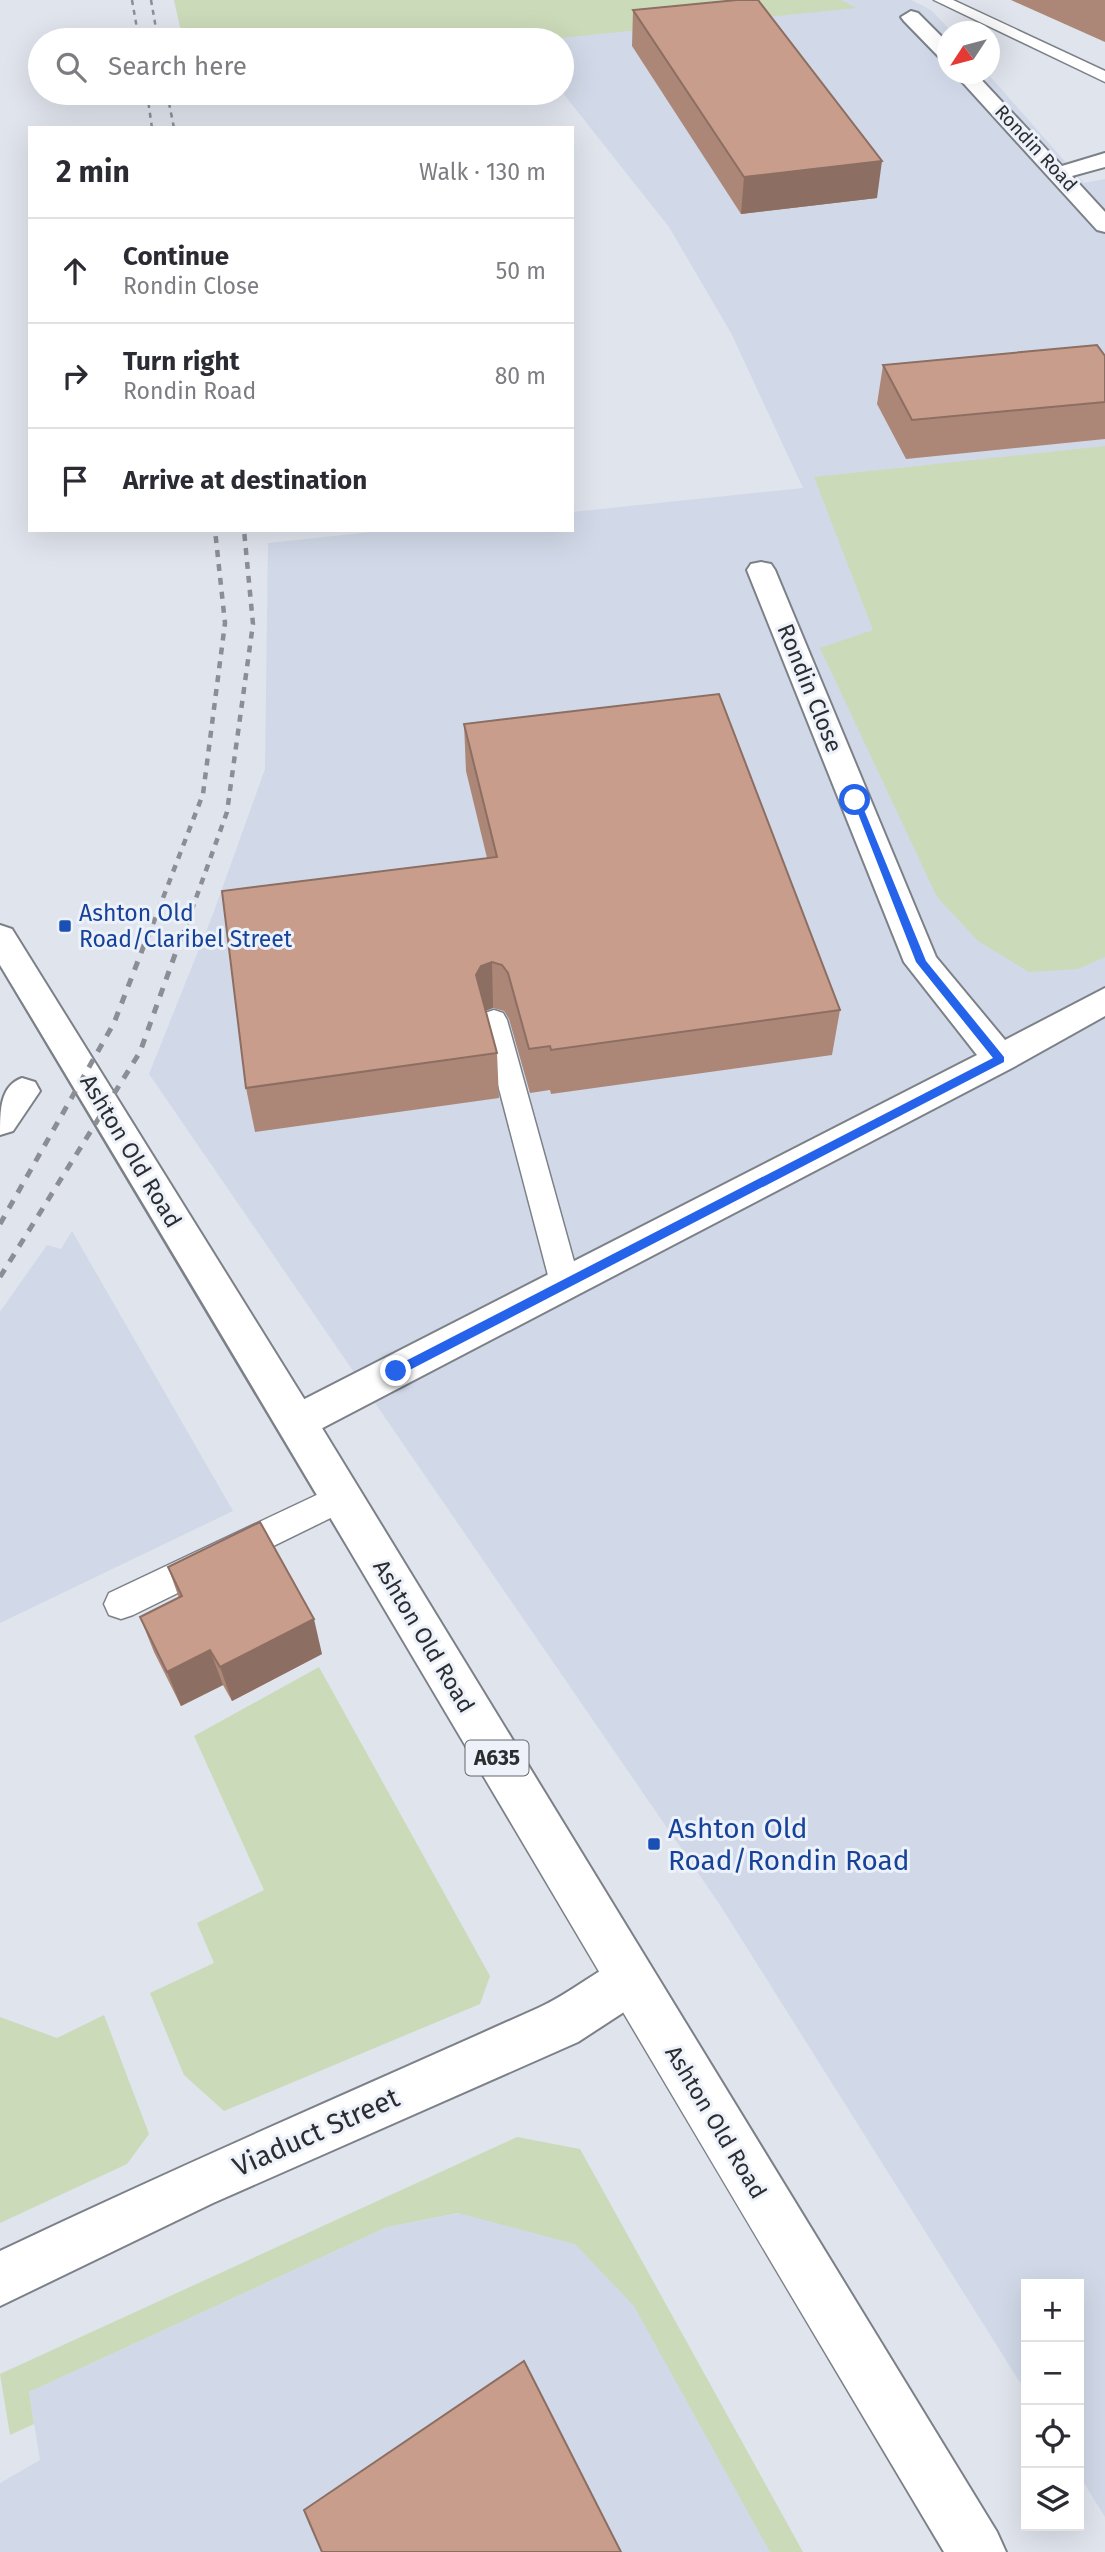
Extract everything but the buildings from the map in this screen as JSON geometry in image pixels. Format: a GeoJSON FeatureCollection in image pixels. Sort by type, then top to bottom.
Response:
{"type":"FeatureCollection","features":[{"type":"Feature","properties":{"kind":"main road"},"geometry":{"type":"LineString","coordinates":[[911,17],[937,44]]}},
{"type":"Feature","properties":{"kind":"main road","name":"Rondin Road"},"geometry":{"type":"LineString","coordinates":[[975,84],[1060,173],[1105,225]]}},
{"type":"Feature","properties":{"kind":"main road"},"geometry":{"type":"LineString","coordinates":[[1060,173],[1105,160]]}},
{"type":"Feature","properties":{"kind":"main road","name":"Rondin Close"},"geometry":{"type":"LineString","coordinates":[[761,570],[921,962],[1000,1059]]}},
{"type":"Feature","properties":{"kind":"main road","name":"Ashton Old Road"},"geometry":{"type":"LineString","coordinates":[[0,937],[297,1422],[630,1980],[977,2552]]}},
{"type":"Feature","properties":{"kind":"main road"},"geometry":{"type":"LineString","coordinates":[[297,1422],[1000,1059],[1105,1000]]}},
{"type":"Feature","properties":{"kind":"main road"},"geometry":{"type":"LineString","coordinates":[[0,1121],[22,1091]]}},
{"type":"Feature","properties":{"kind":"main road","name":"Viaduct Street"},"geometry":{"type":"LineString","coordinates":[[0,2279],[195,2185],[560,2024],[630,1980]]}},
{"type":"Feature","properties":{"kind":"lane"},"geometry":{"type":"LineString","coordinates":[[941,0],[1105,77]]}},
{"type":"Feature","properties":{"kind":"lane"},"geometry":{"type":"LineString","coordinates":[[494,1020],[565,1283]]}},
{"type":"Feature","properties":{"kind":"lane"},"geometry":{"type":"LineString","coordinates":[[121,1604],[342,1497]]}},
{"type":"Feature","properties":{"kind":"shaded area"},"geometry":{"type":"Polygon","coordinates":[[[174,0],[911,0],[931,10],[941,21],[937,21],[937,84],[997,84],[1084,183],[1105,179],[1105,2517],[1084,2483],[1084,2279],[1021,2279],[1021,2384],[720,1905],[149,1074],[213,914],[265,769],[268,543],[371,532],[574,532],[574,512],[803,488],[731,333],[669,227],[572,105],[574,28],[180,28],[174,0]]]}},
{"type":"Feature","properties":{"kind":"shaded area"},"geometry":{"type":"Polygon","coordinates":[[[72,1231],[233,1511],[0,1623],[0,1312],[47,1245],[61,1249],[72,1231]]]}},
{"type":"Feature","properties":{"kind":"shaded area"},"geometry":{"type":"Polygon","coordinates":[[[517,2202],[592,2237],[788,2552],[0,2552],[0,2483],[40,2460],[29,2392],[387,2227],[517,2202]]]}},
{"type":"Feature","properties":{"kind":"green space"},"geometry":{"type":"Polygon","coordinates":[[[174,0],[841,0],[856,8],[574,37],[574,28],[180,28],[174,0]]]}},
{"type":"Feature","properties":{"kind":"green space"},"geometry":{"type":"Polygon","coordinates":[[[1105,446],[1105,957],[1078,969],[1029,972],[978,941],[937,897],[820,648],[873,630],[814,477],[1105,446]]]}},
{"type":"Feature","properties":{"kind":"green space"},"geometry":{"type":"Polygon","coordinates":[[[319,1667],[490,1976],[480,2004],[224,2111],[184,2075],[150,1993],[214,1963],[197,1923],[264,1890],[194,1736],[319,1667]]]}},
{"type":"Feature","properties":{"kind":"green space"},"geometry":{"type":"Polygon","coordinates":[[[104,2015],[149,2134],[127,2164],[0,2223],[0,2017],[57,2038],[104,2015]]]}},
{"type":"Feature","properties":{"kind":"green space"},"geometry":{"type":"Polygon","coordinates":[[[517,2137],[580,2149],[803,2552],[770,2552],[634,2306],[575,2244],[458,2213],[387,2227],[29,2392],[34,2424],[10,2435],[0,2374],[517,2137]]]}},
{"type":"Feature","properties":{"kind":"railway"},"geometry":{"type":"LineString","coordinates":[[132,0],[137,28]]}},
{"type":"Feature","properties":{"kind":"railway"},"geometry":{"type":"LineString","coordinates":[[151,0],[156,28]]}},
{"type":"Feature","properties":{"kind":"railway"},"geometry":{"type":"LineString","coordinates":[[149,105],[152,126]]}},
{"type":"Feature","properties":{"kind":"railway"},"geometry":{"type":"LineString","coordinates":[[169,105],[174,126]]}},
{"type":"Feature","properties":{"kind":"railway"},"geometry":{"type":"LineString","coordinates":[[148,937],[203,794],[225,623],[215,532]]}},
{"type":"Feature","properties":{"kind":"railway"},"geometry":{"type":"LineString","coordinates":[[182,937],[227,812],[253,624],[244,532]]}},
{"type":"Feature","properties":{"kind":"railway"},"geometry":{"type":"LineString","coordinates":[[0,1224],[114,1023],[148,935]]}},
{"type":"Feature","properties":{"kind":"railway"},"geometry":{"type":"LineString","coordinates":[[0,1277],[140,1052],[182,935]]}},
{"type":"Feature","properties":{"kind":"place","name":"Ashton Old Road/Claribel Street"},"geometry":{"type":"Point","coordinates":[65,926]}},
{"type":"Feature","properties":{"kind":"place","name":"Ashton Old Road/Rondin Road"},"geometry":{"type":"Point","coordinates":[654,1844]}},
{"type":"Feature","properties":{"kind":"route"},"geometry":{"type":"LineString","coordinates":[[396,1371],[1000,1059],[921,962],[855,800]]}}]}
